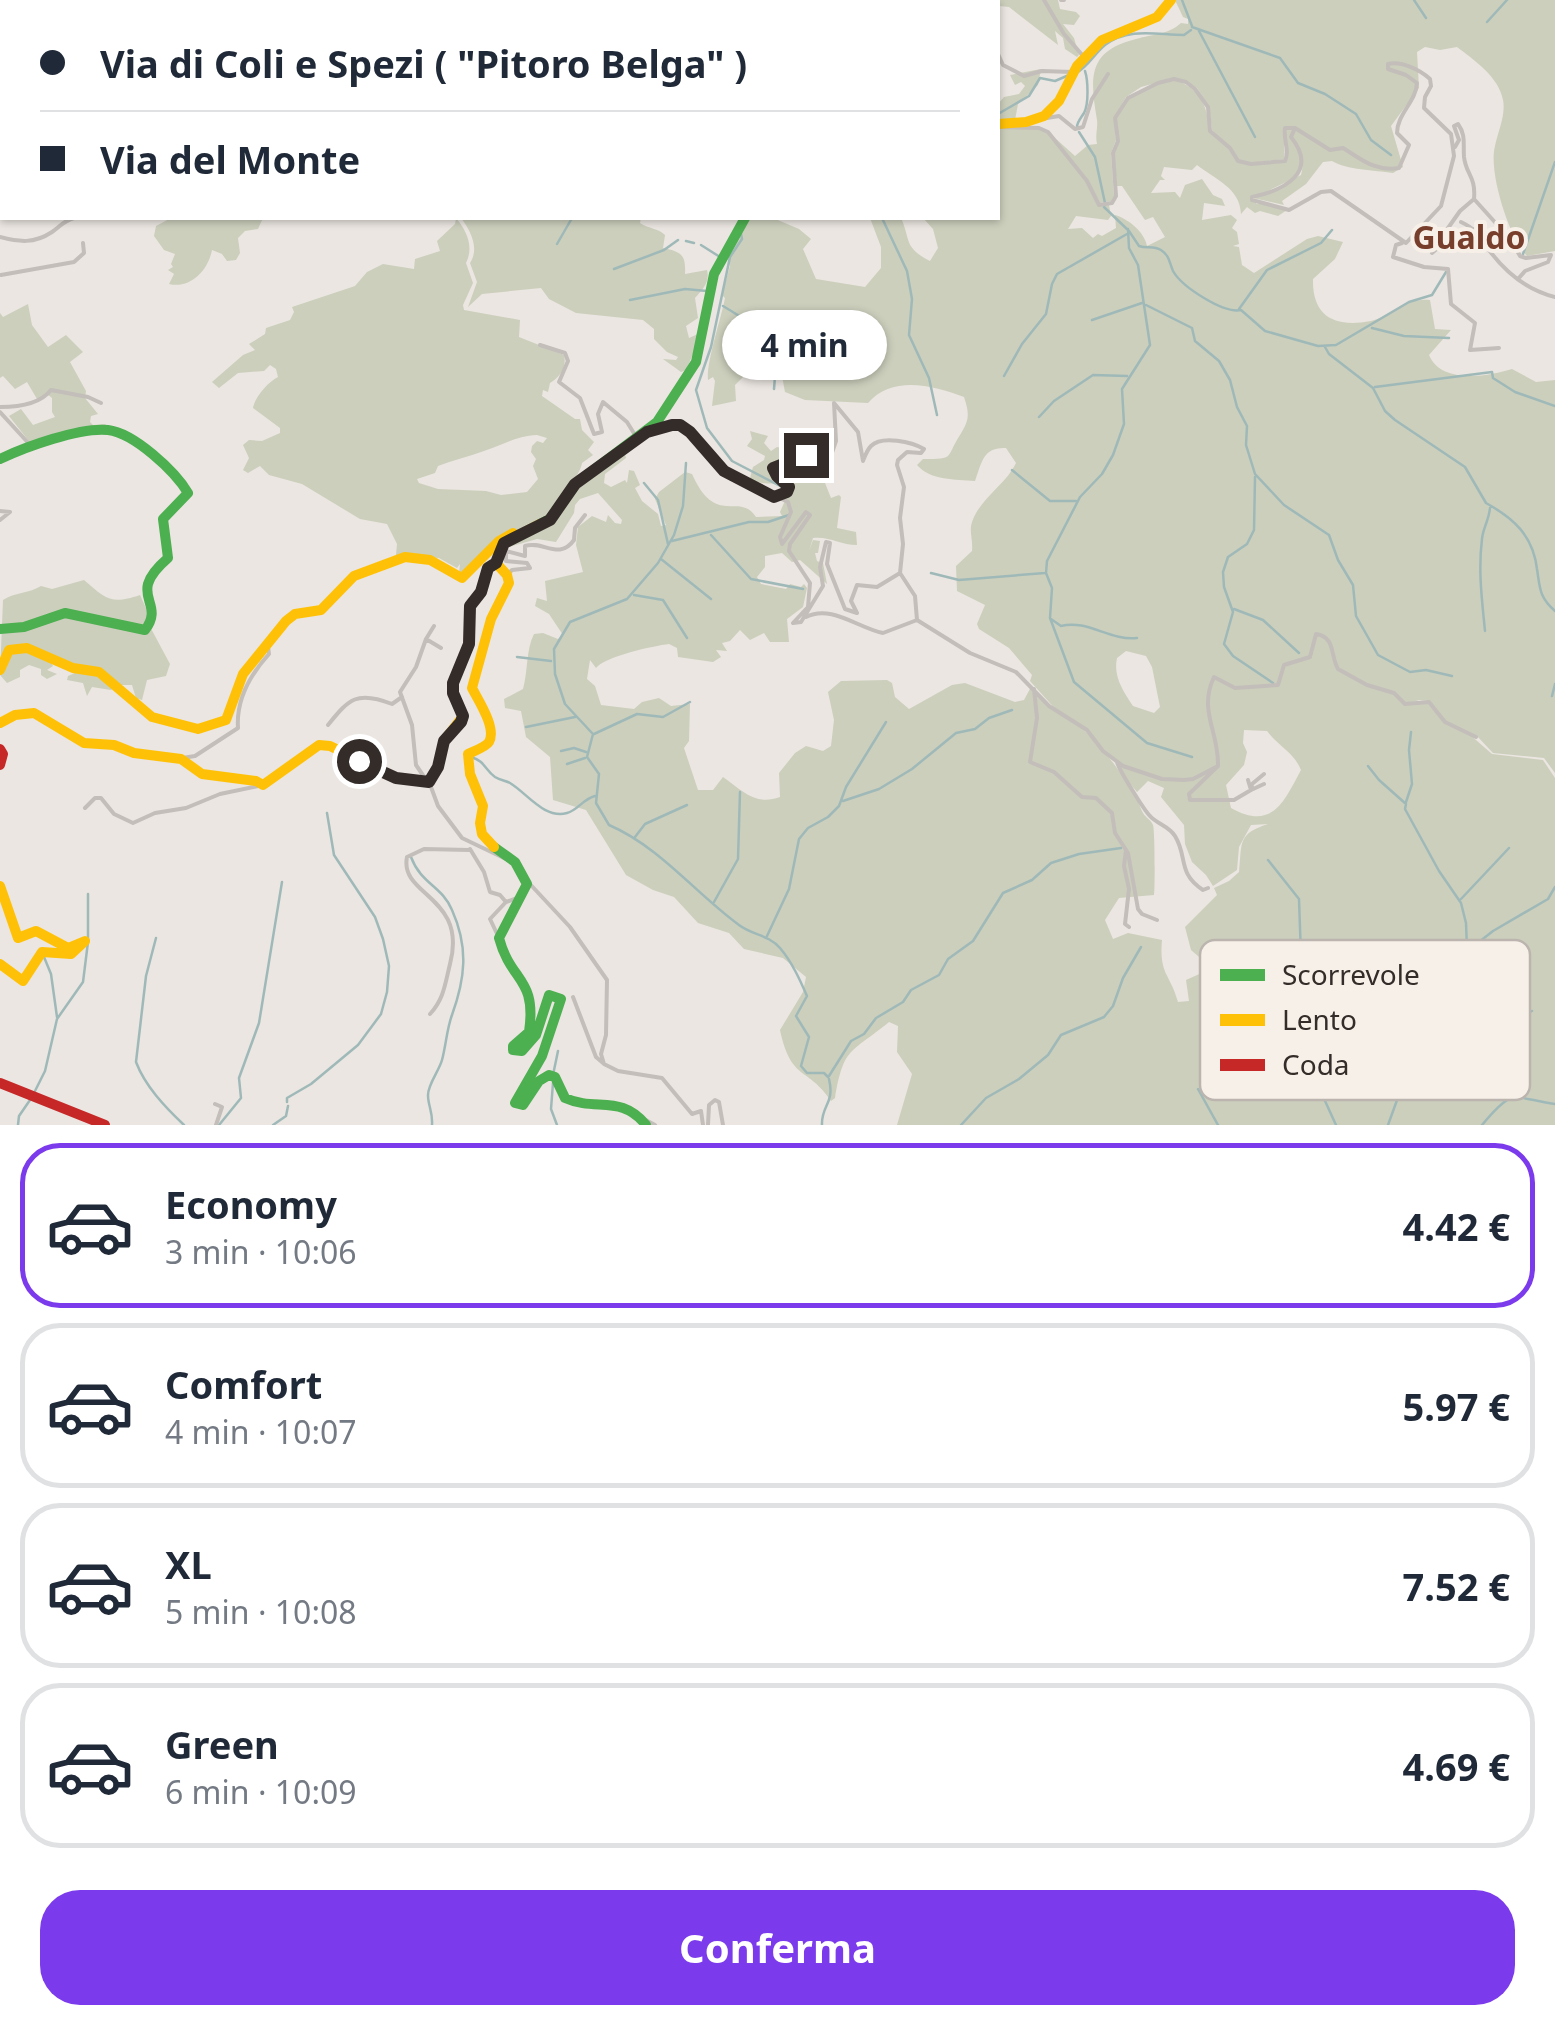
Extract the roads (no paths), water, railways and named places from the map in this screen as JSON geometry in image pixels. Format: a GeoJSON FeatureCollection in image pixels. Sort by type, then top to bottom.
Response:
{"type":"FeatureCollection","features":[{"type":"Feature","properties":{"kind":"main road"},"geometry":{"type":"LineString","coordinates":[[1000,126],[1032,121],[1054,108],[1084,56],[1109,36],[1156,17],[1171,0]]}},
{"type":"Feature","properties":{"kind":"main road"},"geometry":{"type":"LineString","coordinates":[[0,722],[34,713],[84,743],[114,745],[134,753],[172,758],[191,764],[202,774],[262,785],[319,745],[330,746],[396,778],[431,784],[444,741],[463,716],[453,683],[469,644],[470,606],[481,592],[488,568],[496,563],[504,543],[550,520],[575,484],[657,422],[696,362],[711,284],[746,220]]}},
{"type":"Feature","properties":{"kind":"main road"},"geometry":{"type":"LineString","coordinates":[[0,459],[100,431],[114,432],[172,470],[181,478],[188,494],[163,519],[162,533],[169,552],[168,558],[151,568],[144,587],[152,613],[145,630],[65,613],[24,628],[0,630]]}},
{"type":"Feature","properties":{"kind":"main road"},"geometry":{"type":"LineString","coordinates":[[0,670],[10,650],[27,648],[73,668],[105,676],[152,717],[198,728],[226,720],[242,674],[294,614],[321,610],[354,576],[405,557],[430,560],[462,578],[486,559],[503,536],[523,533]]}},
{"type":"Feature","properties":{"kind":"main road"},"geometry":{"type":"LineString","coordinates":[[496,563],[509,583],[491,620],[472,688],[486,715],[491,738],[466,758],[469,778],[483,806],[477,824],[479,831],[490,845],[514,860],[526,879],[499,938],[504,958],[530,988],[534,999],[529,1032],[512,1046],[513,1050],[522,1050],[533,1040],[550,994],[561,998],[542,1056],[515,1104],[523,1105],[545,1076],[553,1076],[559,1093],[567,1100],[628,1108],[644,1122]]}},
{"type":"Feature","properties":{"kind":"main road"},"geometry":{"type":"LineString","coordinates":[[0,749],[0,765]]}},
{"type":"Feature","properties":{"kind":"main road"},"geometry":{"type":"LineString","coordinates":[[0,886],[18,938],[36,931],[68,948],[85,942],[71,954],[42,952],[22,981],[0,964]]}},
{"type":"Feature","properties":{"kind":"main road"},"geometry":{"type":"LineString","coordinates":[[0,1086],[105,1125]]}},
{"type":"Feature","properties":{"kind":"main road"},"geometry":{"type":"LineString","coordinates":[[72,1114],[93,1125]]}},
{"type":"Feature","properties":{"kind":"street"},"geometry":{"type":"LineString","coordinates":[[1044,0],[1064,34],[1084,56]]}},
{"type":"Feature","properties":{"kind":"street"},"geometry":{"type":"LineString","coordinates":[[1000,58],[1003,65],[1024,76],[1042,71],[1071,74]]}},
{"type":"Feature","properties":{"kind":"street"},"geometry":{"type":"LineString","coordinates":[[1000,126],[1048,132],[1100,205],[1112,202],[1116,196],[1116,118],[1128,98],[1142,88],[1174,79],[1196,89],[1208,107],[1210,130],[1230,148],[1238,162],[1284,161],[1286,128],[1295,128],[1330,150],[1343,148],[1358,161],[1390,170],[1399,168],[1409,145],[1398,133],[1397,124],[1415,95],[1417,83],[1388,69],[1392,62],[1430,79],[1432,86],[1425,96],[1424,108],[1449,131],[1454,146],[1444,202],[1415,240]]}},
{"type":"Feature","properties":{"kind":"street"},"geometry":{"type":"LineString","coordinates":[[1032,121],[1059,116],[1075,129],[1083,127],[1092,99],[1108,74]]}},
{"type":"Feature","properties":{"kind":"street"},"geometry":{"type":"LineString","coordinates":[[1432,253],[1451,222],[1474,199],[1476,182],[1464,160],[1464,134],[1458,124],[1454,126],[1458,144],[1454,146]]}},
{"type":"Feature","properties":{"kind":"street"},"geometry":{"type":"LineString","coordinates":[[1295,128],[1291,137],[1298,145],[1300,175],[1266,194],[1250,198],[1289,210],[1321,192],[1332,191],[1406,243]]}},
{"type":"Feature","properties":{"kind":"street"},"geometry":{"type":"LineString","coordinates":[[1474,199],[1522,258],[1551,255],[1551,260],[1525,271],[1518,279]]}},
{"type":"Feature","properties":{"kind":"street"},"geometry":{"type":"LineString","coordinates":[[0,237],[20,242],[36,240],[68,220]]}},
{"type":"Feature","properties":{"kind":"street"},"geometry":{"type":"LineString","coordinates":[[1451,222],[1460,230]]}},
{"type":"Feature","properties":{"kind":"street"},"geometry":{"type":"LineString","coordinates":[[1461,222],[1476,229],[1492,254],[1518,279],[1555,297]]}},
{"type":"Feature","properties":{"kind":"street"},"geometry":{"type":"LineString","coordinates":[[1430,228],[1439,238]]}},
{"type":"Feature","properties":{"kind":"street"},"geometry":{"type":"LineString","coordinates":[[1476,229],[1396,246],[1393,257],[1424,268],[1448,269],[1451,304],[1475,323],[1470,350],[1499,348]]}},
{"type":"Feature","properties":{"kind":"street"},"geometry":{"type":"LineString","coordinates":[[1446,230],[1452,235]]}},
{"type":"Feature","properties":{"kind":"street"},"geometry":{"type":"LineString","coordinates":[[0,274],[74,262],[84,253],[83,243]]}},
{"type":"Feature","properties":{"kind":"street"},"geometry":{"type":"LineString","coordinates":[[540,345],[565,353],[568,362],[559,382],[580,398],[594,434],[602,432],[598,414],[603,402],[642,436],[672,425],[684,427],[724,471],[788,502],[792,512],[780,537],[782,544],[800,518],[806,512],[810,515],[790,544],[789,551],[810,583],[808,607],[793,623],[800,624],[823,586],[821,556],[826,542],[830,544],[827,564],[845,609],[852,614],[857,613],[851,601],[857,585],[876,588],[900,572]]}},
{"type":"Feature","properties":{"kind":"street"},"geometry":{"type":"LineString","coordinates":[[0,409],[24,406],[47,396],[51,390],[100,403]]}},
{"type":"Feature","properties":{"kind":"street"},"geometry":{"type":"LineString","coordinates":[[774,497],[787,492],[789,487],[772,470],[775,466],[812,453],[818,471],[827,466],[836,442],[834,404],[858,432],[862,461],[871,446],[879,442],[915,444],[924,449],[921,453],[908,452],[897,465],[904,487],[900,572],[915,596],[917,620]]}},
{"type":"Feature","properties":{"kind":"street"},"geometry":{"type":"LineString","coordinates":[[0,409],[32,448]]}},
{"type":"Feature","properties":{"kind":"street"},"geometry":{"type":"LineString","coordinates":[[0,510],[10,512],[0,520]]}},
{"type":"Feature","properties":{"kind":"street"},"geometry":{"type":"LineString","coordinates":[[507,575],[512,570],[530,568],[527,563],[506,562],[506,552],[525,556],[525,546],[535,543],[550,550],[562,550],[570,546],[575,528],[585,515]]}},
{"type":"Feature","properties":{"kind":"street"},"geometry":{"type":"LineString","coordinates":[[802,620],[822,611],[883,632],[917,620]]}},
{"type":"Feature","properties":{"kind":"street"},"geometry":{"type":"LineString","coordinates":[[917,620],[970,653],[1016,672],[1058,713],[1087,730],[1117,762],[1146,775],[1173,780],[1193,779],[1218,766]]}},
{"type":"Feature","properties":{"kind":"street"},"geometry":{"type":"LineString","coordinates":[[434,626],[400,692],[412,725],[416,764],[431,784],[454,830],[471,847],[490,892],[506,902]]}},
{"type":"Feature","properties":{"kind":"street"},"geometry":{"type":"LineString","coordinates":[[1264,784],[1234,800],[1190,800],[1189,794],[1218,766],[1218,741],[1206,709],[1214,677],[1236,688],[1278,685],[1284,665],[1310,657],[1316,634],[1331,643],[1338,669],[1394,693],[1405,704],[1429,702],[1444,722],[1476,736]]}},
{"type":"Feature","properties":{"kind":"street"},"geometry":{"type":"LineString","coordinates":[[426,639],[441,648]]}},
{"type":"Feature","properties":{"kind":"street"},"geometry":{"type":"LineString","coordinates":[[172,758],[195,756],[238,728],[240,700],[256,668],[269,654],[266,643]]}},
{"type":"Feature","properties":{"kind":"street"},"geometry":{"type":"LineString","coordinates":[[1034,690],[1037,718],[1030,762],[1054,772],[1082,798],[1096,798],[1112,813],[1115,833],[1126,850],[1138,909],[1156,920]]}},
{"type":"Feature","properties":{"kind":"street"},"geometry":{"type":"LineString","coordinates":[[328,725],[346,703],[362,698],[392,704],[402,697]]}},
{"type":"Feature","properties":{"kind":"street"},"geometry":{"type":"LineString","coordinates":[[1117,762],[1120,774],[1148,815],[1176,836],[1190,881],[1200,889],[1208,888]]}},
{"type":"Feature","properties":{"kind":"street"},"geometry":{"type":"LineString","coordinates":[[1251,790],[1252,784],[1264,774]]}},
{"type":"Feature","properties":{"kind":"street"},"geometry":{"type":"LineString","coordinates":[[1248,780],[1251,790]]}},
{"type":"Feature","properties":{"kind":"street"},"geometry":{"type":"LineString","coordinates":[[85,808],[99,797],[114,814],[133,824],[155,812],[186,808],[220,794],[262,785]]}},
{"type":"Feature","properties":{"kind":"street"},"geometry":{"type":"LineString","coordinates":[[430,1014],[444,993],[456,942],[450,921],[411,880],[406,857],[424,849],[471,847],[500,859],[514,860]]}},
{"type":"Feature","properties":{"kind":"street"},"geometry":{"type":"LineString","coordinates":[[1126,850],[1124,866],[1129,890],[1125,924],[1129,927]]}},
{"type":"Feature","properties":{"kind":"street"},"geometry":{"type":"LineString","coordinates":[[526,879],[536,888]]}},
{"type":"Feature","properties":{"kind":"street"},"geometry":{"type":"LineString","coordinates":[[526,879],[570,926],[606,980],[606,1035],[601,1054],[604,1064]]}},
{"type":"Feature","properties":{"kind":"street"},"geometry":{"type":"LineString","coordinates":[[499,938],[490,920],[506,902],[520,896]]}},
{"type":"Feature","properties":{"kind":"street"},"geometry":{"type":"LineString","coordinates":[[573,997],[596,1057],[618,1071],[662,1078],[692,1114],[702,1112],[706,1125]]}},
{"type":"Feature","properties":{"kind":"street"},"geometry":{"type":"LineString","coordinates":[[706,1125],[709,1105],[715,1100],[719,1102],[722,1125]]}},
{"type":"Feature","properties":{"kind":"street"},"geometry":{"type":"LineString","coordinates":[[215,1104],[222,1107],[216,1125]]}},
{"type":"Feature","properties":{"kind":"street"},"geometry":{"type":"LineString","coordinates":[[644,1122],[655,1125]]}},
{"type":"Feature","properties":{"kind":"waterway"},"geometry":{"type":"LineString","coordinates":[[1182,0],[1192,26]]}},
{"type":"Feature","properties":{"kind":"waterway"},"geometry":{"type":"LineString","coordinates":[[1414,0],[1426,18]]}},
{"type":"Feature","properties":{"kind":"waterway"},"geometry":{"type":"LineString","coordinates":[[1487,22],[1507,0]]}},
{"type":"Feature","properties":{"kind":"waterway"},"geometry":{"type":"LineString","coordinates":[[1192,27],[1280,58],[1298,83],[1325,94],[1356,114],[1371,140],[1391,155]]}},
{"type":"Feature","properties":{"kind":"waterway"},"geometry":{"type":"LineString","coordinates":[[1076,73],[1114,39],[1143,33],[1184,35],[1191,30]]}},
{"type":"Feature","properties":{"kind":"waterway"},"geometry":{"type":"LineString","coordinates":[[1199,31],[1255,137]]}},
{"type":"Feature","properties":{"kind":"waterway"},"geometry":{"type":"LineString","coordinates":[[1077,127],[1087,104],[1085,71]]}},
{"type":"Feature","properties":{"kind":"waterway"},"geometry":{"type":"LineString","coordinates":[[1000,113],[1029,96],[1040,78],[1055,81],[1069,75]]}},
{"type":"Feature","properties":{"kind":"waterway"},"geometry":{"type":"LineString","coordinates":[[1079,132],[1095,157],[1105,203]]}},
{"type":"Feature","properties":{"kind":"waterway"},"geometry":{"type":"LineString","coordinates":[[1523,254],[1555,162]]}},
{"type":"Feature","properties":{"kind":"waterway"},"geometry":{"type":"LineString","coordinates":[[1104,207],[1139,246],[1164,252],[1178,277],[1204,298],[1224,308],[1241,310],[1265,331],[1318,346],[1336,345],[1409,302],[1432,295],[1446,272]]}},
{"type":"Feature","properties":{"kind":"waterway"},"geometry":{"type":"LineString","coordinates":[[557,244],[571,220]]}},
{"type":"Feature","properties":{"kind":"waterway"},"geometry":{"type":"LineString","coordinates":[[883,220],[907,271],[912,299],[909,335],[929,378],[937,415]]}},
{"type":"Feature","properties":{"kind":"waterway"},"geometry":{"type":"LineString","coordinates":[[740,229],[742,239],[730,257],[711,347],[696,390],[707,428],[732,461],[782,487]]}},
{"type":"Feature","properties":{"kind":"waterway"},"geometry":{"type":"LineString","coordinates":[[1128,229],[1129,248],[1138,265],[1150,345],[1122,389],[1124,424],[1113,455],[1102,474],[1080,497],[1047,561],[1046,573],[1052,588],[1050,618],[1074,682],[1147,743],[1192,757]]}},
{"type":"Feature","properties":{"kind":"waterway"},"geometry":{"type":"LineString","coordinates":[[1239,309],[1267,270],[1321,243],[1332,230]]}},
{"type":"Feature","properties":{"kind":"waterway"},"geometry":{"type":"LineString","coordinates":[[1004,376],[1022,344],[1046,314],[1057,274],[1127,234]]}},
{"type":"Feature","properties":{"kind":"waterway"},"geometry":{"type":"LineString","coordinates":[[614,269],[664,250],[678,240]]}},
{"type":"Feature","properties":{"kind":"waterway"},"geometry":{"type":"LineString","coordinates":[[686,241],[694,243]]}},
{"type":"Feature","properties":{"kind":"waterway"},"geometry":{"type":"LineString","coordinates":[[701,245],[720,257]]}},
{"type":"Feature","properties":{"kind":"waterway"},"geometry":{"type":"LineString","coordinates":[[630,300],[685,289],[707,291]]}},
{"type":"Feature","properties":{"kind":"waterway"},"geometry":{"type":"LineString","coordinates":[[1092,320],[1142,303]]}},
{"type":"Feature","properties":{"kind":"waterway"},"geometry":{"type":"LineString","coordinates":[[1146,305],[1192,328],[1195,341],[1219,361],[1247,426],[1246,445],[1255,474],[1284,505],[1329,535],[1353,585],[1356,616],[1378,655],[1410,672],[1426,670],[1452,676]]}},
{"type":"Feature","properties":{"kind":"waterway"},"geometry":{"type":"LineString","coordinates":[[723,306],[764,338],[773,360],[774,389]]}},
{"type":"Feature","properties":{"kind":"waterway"},"geometry":{"type":"LineString","coordinates":[[1372,328],[1404,336],[1449,338]]}},
{"type":"Feature","properties":{"kind":"waterway"},"geometry":{"type":"LineString","coordinates":[[1325,347],[1373,388],[1385,411],[1395,420],[1465,467],[1486,503],[1520,529],[1535,557],[1543,597],[1555,611]]}},
{"type":"Feature","properties":{"kind":"waterway"},"geometry":{"type":"LineString","coordinates":[[1375,387],[1492,372],[1493,378],[1515,392],[1555,406]]}},
{"type":"Feature","properties":{"kind":"waterway"},"geometry":{"type":"LineString","coordinates":[[1039,417],[1054,401],[1093,375],[1127,376]]}},
{"type":"Feature","properties":{"kind":"waterway"},"geometry":{"type":"LineString","coordinates":[[592,733],[565,704],[555,674],[554,649],[570,622],[627,599],[658,563],[674,535],[683,506],[686,463]]}},
{"type":"Feature","properties":{"kind":"waterway"},"geometry":{"type":"LineString","coordinates":[[1012,470],[1050,501],[1076,501]]}},
{"type":"Feature","properties":{"kind":"waterway"},"geometry":{"type":"LineString","coordinates":[[1255,477],[1254,530],[1247,544],[1228,557],[1223,572],[1233,612],[1224,644],[1233,656],[1273,683]]}},
{"type":"Feature","properties":{"kind":"waterway"},"geometry":{"type":"LineString","coordinates":[[644,483],[658,500],[668,544]]}},
{"type":"Feature","properties":{"kind":"waterway"},"geometry":{"type":"LineString","coordinates":[[1485,631],[1480,563],[1490,508]]}},
{"type":"Feature","properties":{"kind":"waterway"},"geometry":{"type":"LineString","coordinates":[[672,541],[789,515]]}},
{"type":"Feature","properties":{"kind":"waterway"},"geometry":{"type":"LineString","coordinates":[[711,535],[751,579],[803,589]]}},
{"type":"Feature","properties":{"kind":"waterway"},"geometry":{"type":"LineString","coordinates":[[661,559],[711,599]]}},
{"type":"Feature","properties":{"kind":"waterway"},"geometry":{"type":"LineString","coordinates":[[931,573],[959,580],[1045,573]]}},
{"type":"Feature","properties":{"kind":"waterway"},"geometry":{"type":"LineString","coordinates":[[634,595],[663,600],[687,638]]}},
{"type":"Feature","properties":{"kind":"waterway"},"geometry":{"type":"LineString","coordinates":[[1234,609],[1263,620],[1299,653]]}},
{"type":"Feature","properties":{"kind":"waterway"},"geometry":{"type":"LineString","coordinates":[[1051,619],[1061,626],[1080,625],[1137,638]]}},
{"type":"Feature","properties":{"kind":"waterway"},"geometry":{"type":"LineString","coordinates":[[517,657],[551,661]]}},
{"type":"Feature","properties":{"kind":"waterway"},"geometry":{"type":"LineString","coordinates":[[1552,696],[1555,684]]}},
{"type":"Feature","properties":{"kind":"waterway"},"geometry":{"type":"LineString","coordinates":[[594,734],[637,714],[663,717],[690,702]]}},
{"type":"Feature","properties":{"kind":"waterway"},"geometry":{"type":"LineString","coordinates":[[843,801],[879,789],[912,769],[956,733],[975,729],[989,718],[1012,710]]}},
{"type":"Feature","properties":{"kind":"waterway"},"geometry":{"type":"LineString","coordinates":[[526,727],[575,717]]}},
{"type":"Feature","properties":{"kind":"waterway"},"geometry":{"type":"LineString","coordinates":[[767,936],[789,889],[799,839],[839,806],[846,787],[886,722]]}},
{"type":"Feature","properties":{"kind":"waterway"},"geometry":{"type":"LineString","coordinates":[[1406,802],[1412,784],[1411,732]]}},
{"type":"Feature","properties":{"kind":"waterway"},"geometry":{"type":"LineString","coordinates":[[593,734],[587,757],[599,774],[596,803],[609,825],[645,845],[739,925],[780,948],[807,996],[796,1016],[809,1037],[801,1066],[807,1073],[824,1073],[828,1077]]}},
{"type":"Feature","properties":{"kind":"waterway"},"geometry":{"type":"LineString","coordinates":[[561,751],[574,748],[586,752]]}},
{"type":"Feature","properties":{"kind":"waterway"},"geometry":{"type":"LineString","coordinates":[[471,757],[551,812],[567,813],[595,796]]}},
{"type":"Feature","properties":{"kind":"waterway"},"geometry":{"type":"LineString","coordinates":[[567,764],[585,758]]}},
{"type":"Feature","properties":{"kind":"waterway"},"geometry":{"type":"LineString","coordinates":[[1368,766],[1406,804],[1405,809],[1439,871],[1461,903],[1467,940]]}},
{"type":"Feature","properties":{"kind":"waterway"},"geometry":{"type":"LineString","coordinates":[[714,902],[738,859],[740,792]]}},
{"type":"Feature","properties":{"kind":"waterway"},"geometry":{"type":"LineString","coordinates":[[635,837],[645,824],[687,805]]}},
{"type":"Feature","properties":{"kind":"waterway"},"geometry":{"type":"LineString","coordinates":[[287,1102],[287,1098],[311,1084],[358,1045],[381,1014],[387,992],[389,966],[383,939],[375,917],[334,855],[327,813]]}},
{"type":"Feature","properties":{"kind":"waterway"},"geometry":{"type":"LineString","coordinates":[[829,1076],[851,1041],[864,1034],[876,1018],[903,1002],[911,990],[939,975],[948,959],[973,941],[1003,893],[1032,880],[1051,863],[1121,848]]}},
{"type":"Feature","properties":{"kind":"waterway"},"geometry":{"type":"LineString","coordinates":[[1461,899],[1509,848]]}},
{"type":"Feature","properties":{"kind":"waterway"},"geometry":{"type":"LineString","coordinates":[[411,857],[420,873],[448,902],[463,950],[460,989],[442,1060],[428,1091],[432,1125]]}},
{"type":"Feature","properties":{"kind":"waterway"},"geometry":{"type":"LineString","coordinates":[[1268,860],[1299,899],[1300,940]]}},
{"type":"Feature","properties":{"kind":"waterway"},"geometry":{"type":"LineString","coordinates":[[219,1125],[241,1098],[239,1078],[259,1023],[282,882]]}},
{"type":"Feature","properties":{"kind":"waterway"},"geometry":{"type":"LineString","coordinates":[[1482,940],[1548,899],[1555,887]]}},
{"type":"Feature","properties":{"kind":"waterway"},"geometry":{"type":"LineString","coordinates":[[34,1093],[45,1071],[57,1019],[83,982],[88,894]]}},
{"type":"Feature","properties":{"kind":"waterway"},"geometry":{"type":"LineString","coordinates":[[156,938],[146,976],[136,1062],[150,1088],[184,1125]]}},
{"type":"Feature","properties":{"kind":"waterway"},"geometry":{"type":"LineString","coordinates":[[961,1125],[986,1098],[1019,1079],[1048,1055],[1061,1035],[1104,1017],[1141,947]]}},
{"type":"Feature","properties":{"kind":"waterway"},"geometry":{"type":"LineString","coordinates":[[44,957],[51,974],[57,1017]]}},
{"type":"Feature","properties":{"kind":"waterway"},"geometry":{"type":"LineString","coordinates":[[553,1075],[558,1051]]}},
{"type":"Feature","properties":{"kind":"waterway"},"geometry":{"type":"LineString","coordinates":[[822,1125],[830,1094],[829,1079]]}},
{"type":"Feature","properties":{"kind":"waterway"},"geometry":{"type":"LineString","coordinates":[[553,1083],[551,1109],[557,1125]]}},
{"type":"Feature","properties":{"kind":"waterway"},"geometry":{"type":"LineString","coordinates":[[1198,1089],[1200,1093]]}},
{"type":"Feature","properties":{"kind":"waterway"},"geometry":{"type":"LineString","coordinates":[[18,1125],[30,1100]]}},
{"type":"Feature","properties":{"kind":"waterway"},"geometry":{"type":"LineString","coordinates":[[1204,1100],[1218,1125]]}},
{"type":"Feature","properties":{"kind":"waterway"},"geometry":{"type":"LineString","coordinates":[[1325,1100],[1336,1125]]}},
{"type":"Feature","properties":{"kind":"waterway"},"geometry":{"type":"LineString","coordinates":[[1388,1125],[1397,1100]]}},
{"type":"Feature","properties":{"kind":"waterway"},"geometry":{"type":"LineString","coordinates":[[1482,1125],[1508,1100]]}},
{"type":"Feature","properties":{"kind":"waterway"},"geometry":{"type":"LineString","coordinates":[[1530,1100],[1555,1104]]}},
{"type":"Feature","properties":{"kind":"waterway"},"geometry":{"type":"LineString","coordinates":[[273,1125],[286,1116],[288,1106]]}},
{"type":"Feature","properties":{"kind":"district","name":"Gualdo"},"geometry":{"type":"Point","coordinates":[1469,236]}}]}
